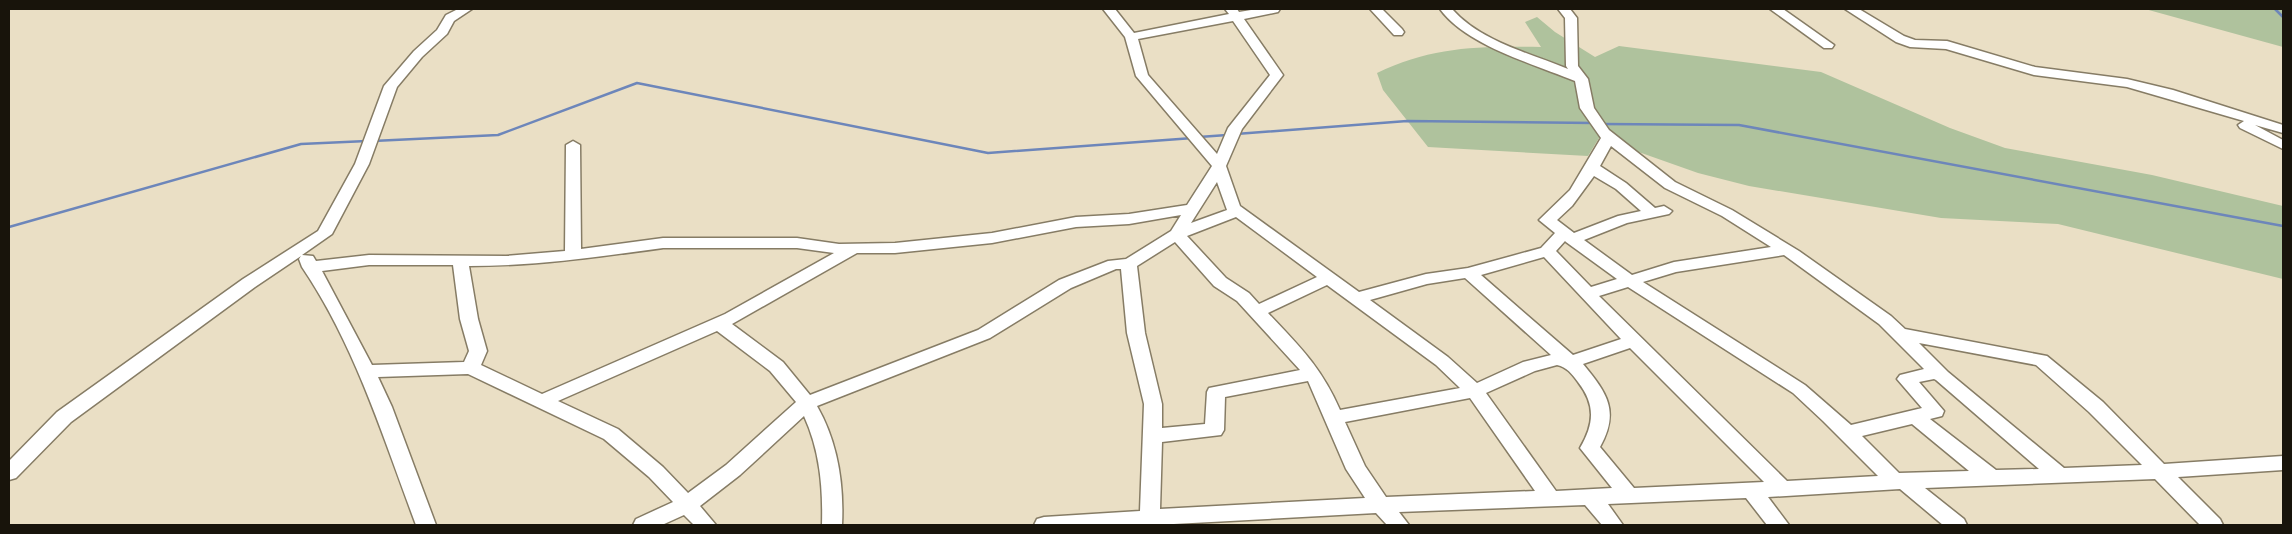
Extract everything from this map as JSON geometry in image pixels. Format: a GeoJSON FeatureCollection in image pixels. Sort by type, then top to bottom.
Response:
{"type":"FeatureCollection","features":[{"type":"Feature","properties":{"kind":"street"},"geometry":{"type":"LineString","coordinates":[[9,473],[64,417],[248,282],[324,234],[362,164],[391,86],[418,54],[442,31],[450,18],[466,9]]}},
{"type":"Feature","properties":{"kind":"street"},"geometry":{"type":"LineString","coordinates":[[1109,9],[1121,22],[1131,38],[1142,76],[1219,166],[1233,208],[1442,361],[1474,391],[1550,498]]}},
{"type":"Feature","properties":{"kind":"street"},"geometry":{"type":"LineString","coordinates":[[1131,38],[1233,12],[1274,9]]}},
{"type":"Feature","properties":{"kind":"street"},"geometry":{"type":"LineString","coordinates":[[1376,9],[1398,32]]}},
{"type":"Feature","properties":{"kind":"street"},"geometry":{"type":"LineString","coordinates":[[1446,9],[1459,24],[1484,39],[1581,79]]}},
{"type":"Feature","properties":{"kind":"street"},"geometry":{"type":"LineString","coordinates":[[1776,9],[1828,45]]}},
{"type":"Feature","properties":{"kind":"street"},"geometry":{"type":"LineString","coordinates":[[1851,9],[1900,39],[1914,44],[1946,45],[2034,71],[2127,83],[2205,104],[2283,129]]}},
{"type":"Feature","properties":{"kind":"street"},"geometry":{"type":"LineString","coordinates":[[1177,234],[1219,166],[1235,128],[1277,75],[1233,12]]}},
{"type":"Feature","properties":{"kind":"street"},"geometry":{"type":"LineString","coordinates":[[1571,12],[1572,66],[1581,79],[1588,108],[1608,138],[1670,185],[1727,213],[1785,250],[1885,320],[1937,372],[2059,475]]}},
{"type":"Feature","properties":{"kind":"street"},"geometry":{"type":"LineString","coordinates":[[2205,104],[2283,145]]}},
{"type":"Feature","properties":{"kind":"street"},"geometry":{"type":"LineString","coordinates":[[1608,138],[1592,168],[1560,212],[1547,220],[1630,280],[1799,389],[1893,479],[1904,481],[1957,525]]}},
{"type":"Feature","properties":{"kind":"street"},"geometry":{"type":"LineString","coordinates":[[573,146],[573,255]]}},
{"type":"Feature","properties":{"kind":"street"},"geometry":{"type":"LineString","coordinates":[[1358,298],[1426,279],[1469,273],[1547,251],[1568,236],[1608,223],[1658,212],[1592,168]]}},
{"type":"Feature","properties":{"kind":"street"},"geometry":{"type":"LineString","coordinates":[[310,267],[370,260],[506,261],[573,255],[663,243],[797,243],[853,249],[895,248],[992,238],[1076,222],[1129,219],[1192,209]]}},
{"type":"Feature","properties":{"kind":"street"},"geometry":{"type":"LineString","coordinates":[[643,525],[688,504],[733,470],[805,404],[997,328],[1065,284],[1114,264],[1130,264],[1177,234],[1238,211]]}},
{"type":"Feature","properties":{"kind":"street"},"geometry":{"type":"LineString","coordinates":[[1177,234],[1188,249],[1220,282],[1243,297],[1299,356],[1319,382],[1356,468],[1380,504],[1399,525]]}},
{"type":"Feature","properties":{"kind":"street"},"geometry":{"type":"LineString","coordinates":[[301,249],[351,338],[383,407],[426,525]]}},
{"type":"Feature","properties":{"kind":"street"},"geometry":{"type":"LineString","coordinates":[[540,402],[718,323],[853,249]]}},
{"type":"Feature","properties":{"kind":"street"},"geometry":{"type":"LineString","coordinates":[[1587,294],[1674,267],[1785,250]]}},
{"type":"Feature","properties":{"kind":"street"},"geometry":{"type":"LineString","coordinates":[[1547,251],[1633,341],[1782,488]]}},
{"type":"Feature","properties":{"kind":"street"},"geometry":{"type":"LineString","coordinates":[[460,261],[469,319],[478,351],[471,368]]}},
{"type":"Feature","properties":{"kind":"street"},"geometry":{"type":"LineString","coordinates":[[1130,264],[1136,333],[1153,404],[1150,519]]}},
{"type":"Feature","properties":{"kind":"street"},"geometry":{"type":"LineString","coordinates":[[1469,273],[1570,362],[1590,384],[1600,401],[1604,413],[1600,433],[1590,448],[1628,495]]}},
{"type":"Feature","properties":{"kind":"street"},"geometry":{"type":"LineString","coordinates":[[1257,312],[1329,278]]}},
{"type":"Feature","properties":{"kind":"street"},"geometry":{"type":"LineString","coordinates":[[718,323],[760,353],[793,384],[805,404],[827,450],[833,488],[832,525]]}},
{"type":"Feature","properties":{"kind":"street"},"geometry":{"type":"LineString","coordinates":[[1900,334],[2041,360],[2096,407],[2156,471],[2213,525]]}},
{"type":"Feature","properties":{"kind":"street"},"geometry":{"type":"LineString","coordinates":[[1334,418],[1474,391],[1529,366],[1557,359],[1570,362],[1633,341]]}},
{"type":"Feature","properties":{"kind":"street"},"geometry":{"type":"LineString","coordinates":[[366,371],[471,368],[611,434],[656,472],[706,525]]}},
{"type":"Feature","properties":{"kind":"street"},"geometry":{"type":"LineString","coordinates":[[1846,433],[1935,411],[1906,379],[1937,372]]}},
{"type":"Feature","properties":{"kind":"street"},"geometry":{"type":"LineString","coordinates":[[1152,436],[1214,430],[1216,392],[1312,374]]}},
{"type":"Feature","properties":{"kind":"street"},"geometry":{"type":"LineString","coordinates":[[1915,417],[1991,477]]}},
{"type":"Feature","properties":{"kind":"street"},"geometry":{"type":"LineString","coordinates":[[1044,525],[1104,524],[1278,509],[1751,490],[1904,481],[2156,471],[2259,463],[2283,463]]}},
{"type":"Feature","properties":{"kind":"street"},"geometry":{"type":"LineString","coordinates":[[1751,490],[1779,525]]}},
{"type":"Feature","properties":{"kind":"street"},"geometry":{"type":"LineString","coordinates":[[1590,496],[1613,525]]}},
{"type":"Feature","properties":{"kind":"green space"},"geometry":{"type":"Polygon","coordinates":[[[2145,9],[2283,9],[2283,47],[2145,9]]]}},
{"type":"Feature","properties":{"kind":"green space"},"geometry":{"type":"Polygon","coordinates":[[[1537,17],[1555,32],[1595,57],[1619,46],[1821,72],[1950,128],[2005,148],[2152,175],[2283,206],[2283,279],[2058,224],[1941,218],[1749,186],[1698,173],[1599,138],[1588,156],[1428,147],[1383,90],[1377,73],[1417,57],[1477,48],[1541,47],[1525,22],[1537,17]]]}},
{"type":"Feature","properties":{"kind":"waterway"},"geometry":{"type":"LineString","coordinates":[[2275,9],[2283,17]]}},
{"type":"Feature","properties":{"kind":"waterway"},"geometry":{"type":"LineString","coordinates":[[373,141],[498,135],[637,83],[988,153],[1193,138]]}},
{"type":"Feature","properties":{"kind":"waterway"},"geometry":{"type":"LineString","coordinates":[[1236,134],[1407,121],[1594,123]]}},
{"type":"Feature","properties":{"kind":"waterway"},"geometry":{"type":"LineString","coordinates":[[1601,124],[1739,125],[2283,226]]}},
{"type":"Feature","properties":{"kind":"waterway"},"geometry":{"type":"LineString","coordinates":[[1199,137],[1227,135]]}},
{"type":"Feature","properties":{"kind":"waterway"},"geometry":{"type":"LineString","coordinates":[[9,227],[301,144],[367,141]]}}]}
